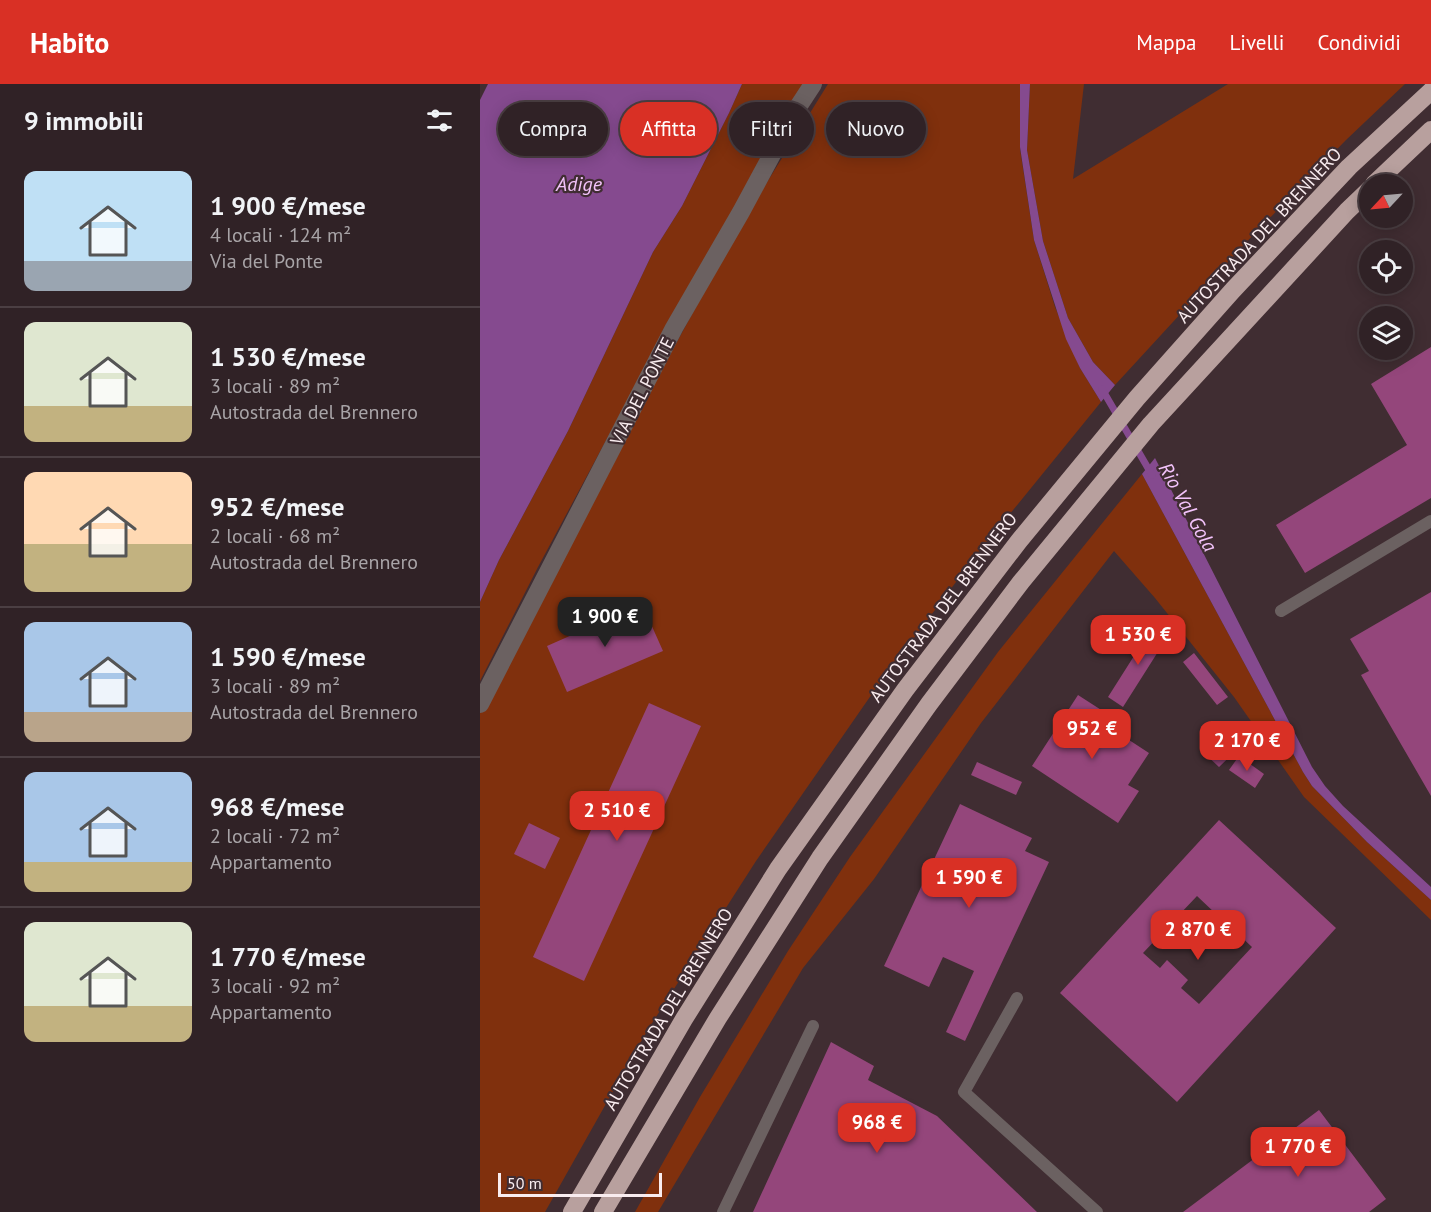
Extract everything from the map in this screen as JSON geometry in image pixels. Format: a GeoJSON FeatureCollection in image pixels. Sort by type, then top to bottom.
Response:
{"type":"FeatureCollection","features":[{"type":"Feature","properties":{"kind":"highway","name":"AUTOSTRADA DEL BRENNERO"},"geometry":{"type":"LineString","coordinates":[[572,1212],[684,1019],[778,869],[905,690],[1019,541],[1137,398],[1233,290],[1349,167],[1431,91]]}},
{"type":"Feature","properties":{"kind":"highway"},"geometry":{"type":"LineString","coordinates":[[1384,174],[1431,129]]}},
{"type":"Feature","properties":{"kind":"highway"},"geometry":{"type":"LineString","coordinates":[[603,1212],[718,1018],[820,858],[929,705],[1021,582],[1151,424],[1359,200]]}},
{"type":"Feature","properties":{"kind":"street","name":"VIA DEL PONTE"},"geometry":{"type":"LineString","coordinates":[[480,704],[674,328],[741,212],[796,110],[813,84]]}},
{"type":"Feature","properties":{"kind":"lane"},"geometry":{"type":"LineString","coordinates":[[1281,611],[1431,521]]}},
{"type":"Feature","properties":{"kind":"lane"},"geometry":{"type":"LineString","coordinates":[[1017,998],[964,1092],[1097,1212]]}},
{"type":"Feature","properties":{"kind":"lane"},"geometry":{"type":"LineString","coordinates":[[723,1212],[813,1026]]}},
{"type":"Feature","properties":{"kind":"shaded area"},"geometry":{"type":"Polygon","coordinates":[[[742,84],[806,84],[796,102],[734,102],[742,84]]]}},
{"type":"Feature","properties":{"kind":"shaded area"},"geometry":{"type":"Polygon","coordinates":[[[828,84],[1020,84],[1020,149],[1034,240],[1055,307],[1080,368],[1101,402],[974,558],[874,691],[756,861],[647,1031],[545,1212],[480,1212],[480,712],[565,548],[741,224],[783,156],[814,156],[814,107],[828,84]]]}},
{"type":"Feature","properties":{"kind":"shaded area"},"geometry":{"type":"Polygon","coordinates":[[[1030,84],[1084,84],[1073,179],[1228,84],[1405,84],[1346,140],[1253,235],[1115,385],[1093,362],[1068,318],[1043,241],[1027,150],[1030,84]]]}},
{"type":"Feature","properties":{"kind":"shaded area"},"geometry":{"type":"Polygon","coordinates":[[[729,113],[729,156],[765,156],[668,325],[538,567],[480,681],[480,602],[499,560],[568,431],[653,252],[682,206],[707,156],[717,156],[717,137],[729,113]]]}},
{"type":"Feature","properties":{"kind":"shaded area"},"geometry":{"type":"Polygon","coordinates":[[[1142,474],[1312,786],[1367,842],[1431,900],[1431,920],[1304,797],[1234,697],[1155,598],[1114,551],[981,723],[874,879],[803,968],[658,1212],[635,1212],[700,1097],[788,951],[850,857],[998,652],[1142,474]]]}},
{"type":"Feature","properties":{"kind":"water","name":"Adige"},"geometry":{"type":"Polygon","coordinates":[[[488,84],[742,84],[734,102],[729,102],[729,113],[717,137],[717,102],[620,102],[620,156],[707,156],[682,206],[653,252],[568,431],[499,560],[480,602],[480,100],[488,84]]]}},
{"type":"Feature","properties":{"kind":"water"},"geometry":{"type":"Polygon","coordinates":[[[1020,84],[1030,84],[1027,150],[1043,241],[1068,318],[1093,362],[1115,385],[1101,402],[1080,368],[1066,339],[1034,240],[1020,147],[1020,84]]]}},
{"type":"Feature","properties":{"kind":"water"},"geometry":{"type":"Polygon","coordinates":[[[1155,458],[1312,767],[1343,806],[1431,887],[1431,900],[1367,842],[1312,786],[1303,772],[1142,474],[1155,458]]]}},
{"type":"Feature","properties":{"kind":"building"},"geometry":{"type":"Polygon","coordinates":[[[1431,347],[1431,498],[1305,573],[1276,525],[1407,445],[1371,384],[1431,347]]]}},
{"type":"Feature","properties":{"kind":"building"},"geometry":{"type":"Polygon","coordinates":[[[1431,592],[1431,796],[1361,675],[1369,671],[1350,639],[1431,592]]]}},
{"type":"Feature","properties":{"kind":"building"},"geometry":{"type":"Polygon","coordinates":[[[642,604],[663,651],[567,692],[547,646],[642,604]]]}},
{"type":"Feature","properties":{"kind":"building"},"geometry":{"type":"Polygon","coordinates":[[[1153,626],[1168,636],[1123,707],[1108,697],[1153,626]]]}},
{"type":"Feature","properties":{"kind":"building"},"geometry":{"type":"Polygon","coordinates":[[[1194,653],[1228,697],[1217,705],[1183,662],[1194,653]]]}},
{"type":"Feature","properties":{"kind":"building"},"geometry":{"type":"Polygon","coordinates":[[[1078,695],[1109,715],[1103,723],[1149,753],[1128,785],[1139,791],[1118,823],[1032,766],[1078,695]]]}},
{"type":"Feature","properties":{"kind":"building"},"geometry":{"type":"Polygon","coordinates":[[[649,703],[701,726],[584,981],[533,957],[649,703]]]}},
{"type":"Feature","properties":{"kind":"building"},"geometry":{"type":"Polygon","coordinates":[[[1233,722],[1249,738],[1219,767],[1203,752],[1233,722]]]}},
{"type":"Feature","properties":{"kind":"building"},"geometry":{"type":"Polygon","coordinates":[[[1239,756],[1264,774],[1255,788],[1229,770],[1239,756]]]}},
{"type":"Feature","properties":{"kind":"building"},"geometry":{"type":"Polygon","coordinates":[[[977,762],[1022,782],[1016,795],[971,775],[977,762]]]}},
{"type":"Feature","properties":{"kind":"building"},"geometry":{"type":"Polygon","coordinates":[[[960,804],[1032,838],[1025,851],[1049,862],[965,1041],[946,1032],[974,971],[943,957],[929,987],[884,966],[960,804]]]}},
{"type":"Feature","properties":{"kind":"building"},"geometry":{"type":"Polygon","coordinates":[[[1219,820],[1336,928],[1177,1102],[1060,993],[1219,820]],[[1197,896],[1143,953],[1160,968],[1167,960],[1188,980],[1181,988],[1199,1004],[1252,947],[1236,932],[1227,941],[1208,923],[1216,914],[1197,896]]]}},
{"type":"Feature","properties":{"kind":"building"},"geometry":{"type":"Polygon","coordinates":[[[529,823],[560,838],[545,869],[514,854],[529,823]]]}},
{"type":"Feature","properties":{"kind":"building"},"geometry":{"type":"Polygon","coordinates":[[[831,1042],[874,1066],[868,1080],[937,1116],[1037,1212],[753,1212],[831,1042]]]}},
{"type":"Feature","properties":{"kind":"building"},"geometry":{"type":"Polygon","coordinates":[[[1319,1110],[1386,1199],[1369,1212],[1183,1212],[1319,1110]]]}},
{"type":"Feature","properties":{"kind":"waterway","name":"Rio Val Gola"},"geometry":{"type":"LineString","coordinates":[[1102,389],[1152,475]]}}]}
